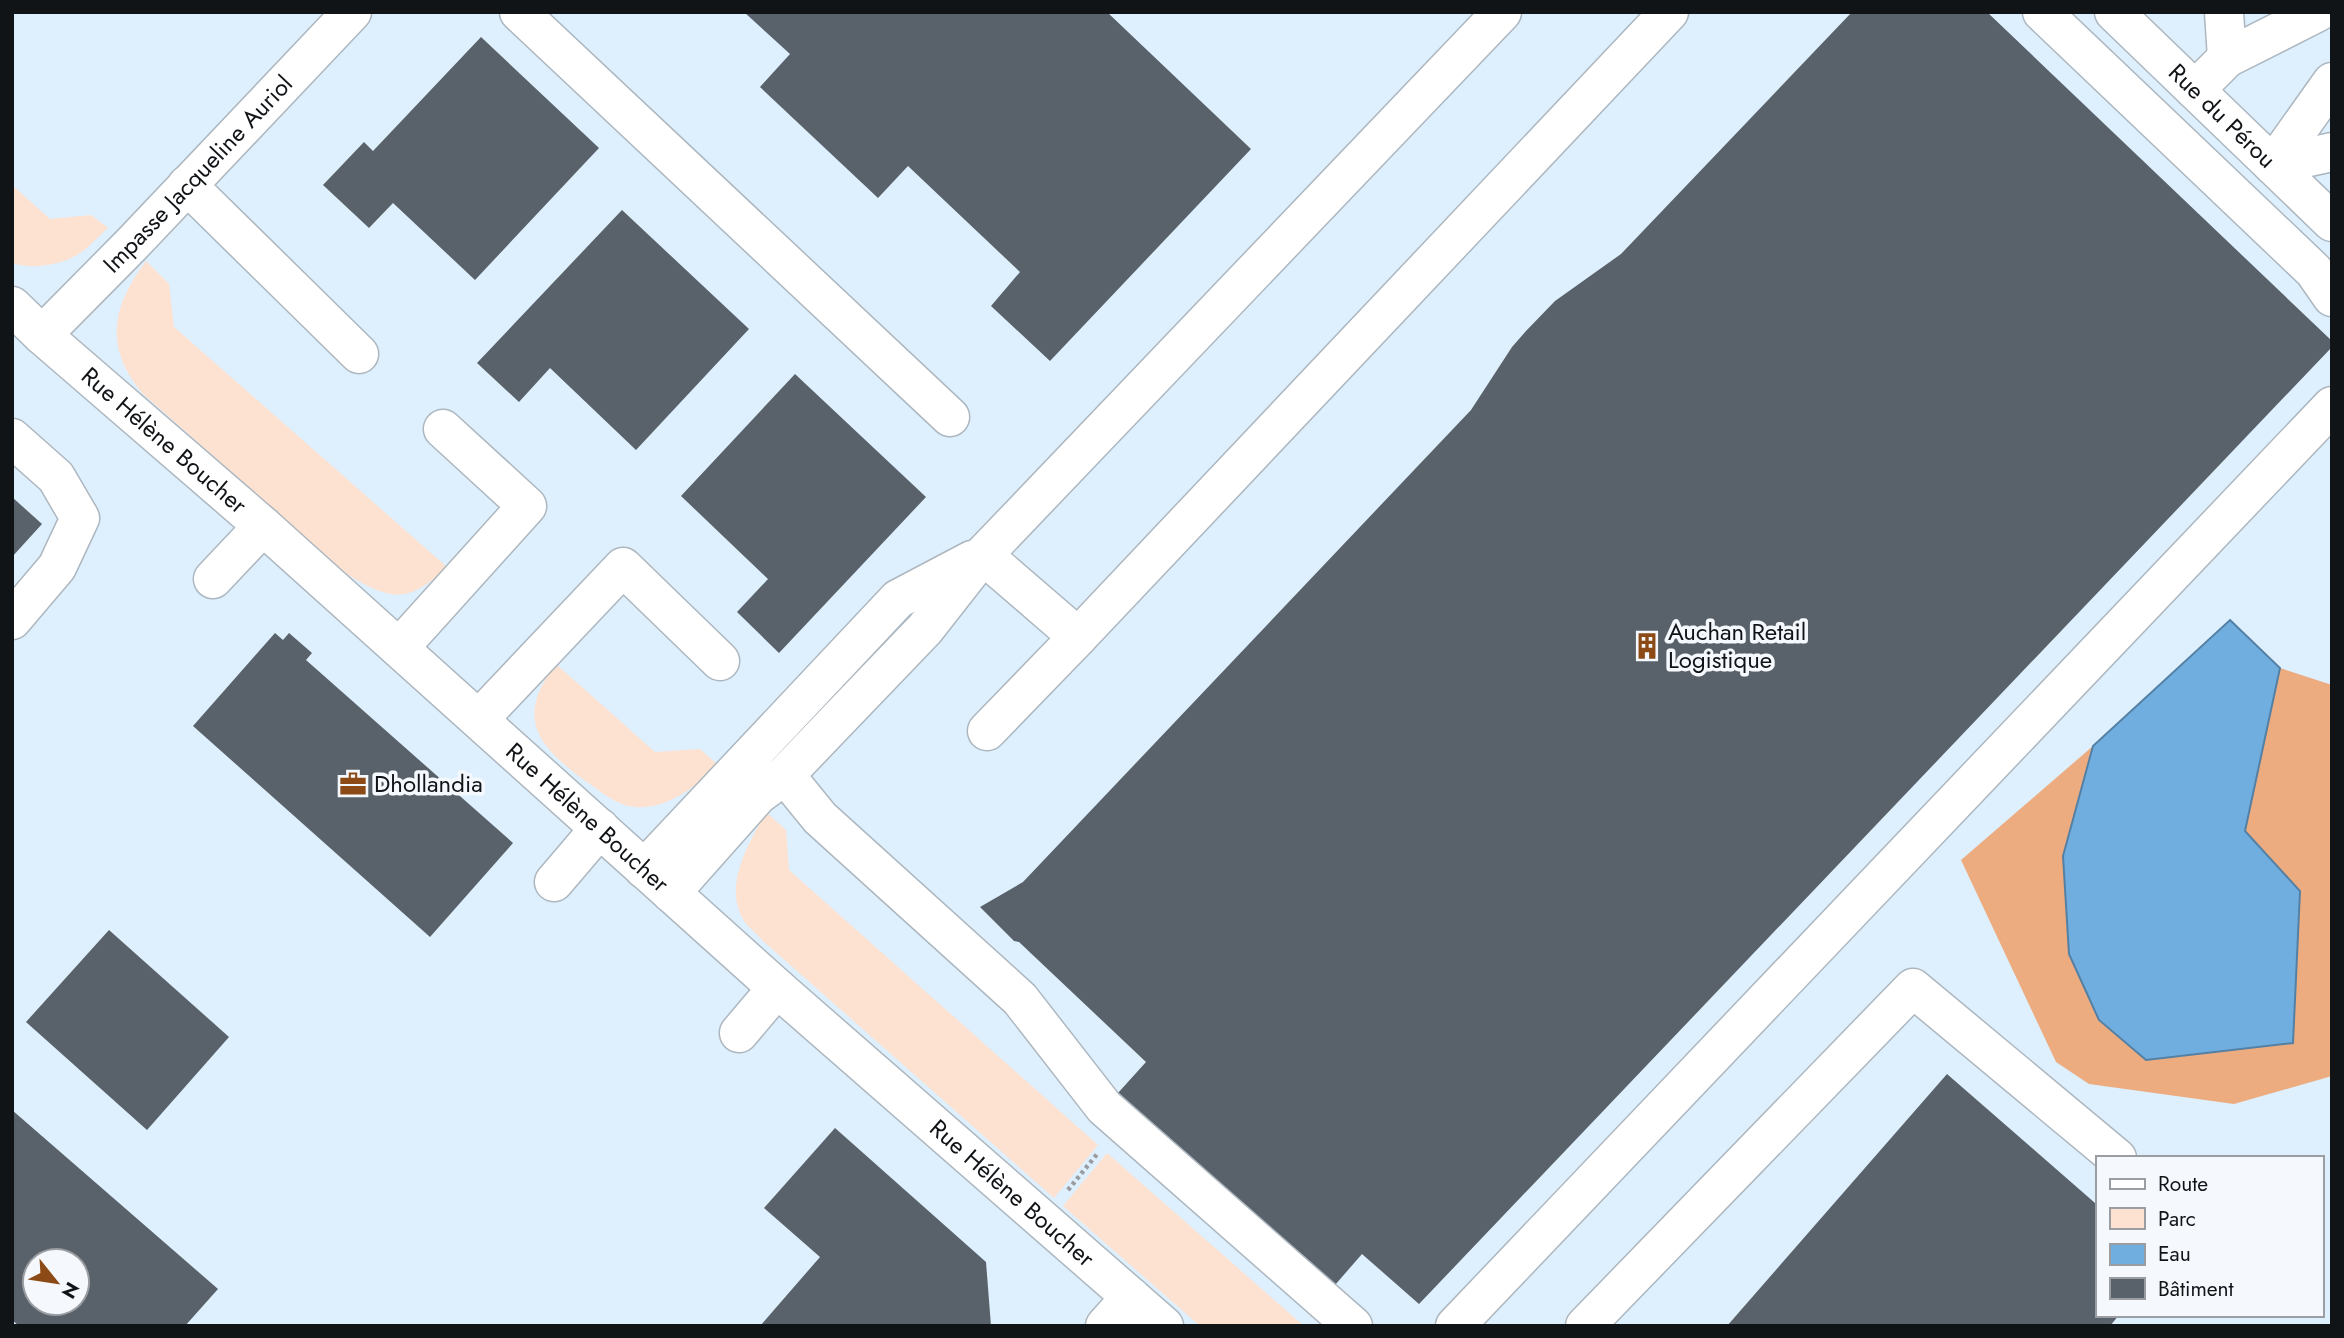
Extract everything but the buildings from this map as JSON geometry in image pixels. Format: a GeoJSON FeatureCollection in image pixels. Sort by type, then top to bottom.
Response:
{"type":"FeatureCollection","features":[{"type":"Feature","properties":{"kind":"street","name":"Impasse Jacqueline Auriol"},"geometry":{"type":"LineString","coordinates":[[42,335],[352,12]]}},
{"type":"Feature","properties":{"kind":"street"},"geometry":{"type":"LineString","coordinates":[[519,12],[950,417]]}},
{"type":"Feature","properties":{"kind":"street"},"geometry":{"type":"LineString","coordinates":[[658,881],[785,775],[925,629],[983,555],[1502,12]]}},
{"type":"Feature","properties":{"kind":"street"},"geometry":{"type":"LineString","coordinates":[[987,731],[1669,12]]}},
{"type":"Feature","properties":{"kind":"street"},"geometry":{"type":"LineString","coordinates":[[2042,12],[2314,271],[2332,297]]}},
{"type":"Feature","properties":{"kind":"street","name":"Rue du Pérou"},"geometry":{"type":"LineString","coordinates":[[2114,12],[2332,222]]}},
{"type":"Feature","properties":{"kind":"street"},"geometry":{"type":"LineString","coordinates":[[2224,12],[2227,58]]}},
{"type":"Feature","properties":{"kind":"street"},"geometry":{"type":"LineString","coordinates":[[2195,90],[2227,58],[2318,12]]}},
{"type":"Feature","properties":{"kind":"street"},"geometry":{"type":"LineString","coordinates":[[2273,165],[2332,82]]}},
{"type":"Feature","properties":{"kind":"street"},"geometry":{"type":"LineString","coordinates":[[2273,165],[2332,152]]}},
{"type":"Feature","properties":{"kind":"street"},"geometry":{"type":"LineString","coordinates":[[187,185],[359,354]]}},
{"type":"Feature","properties":{"kind":"street","name":"Rue Hélène Boucher"},"geometry":{"type":"LineString","coordinates":[[12,306],[263,526],[777,988],[1164,1326]]}},
{"type":"Feature","properties":{"kind":"street"},"geometry":{"type":"LineString","coordinates":[[1455,1326],[2332,406]]}},
{"type":"Feature","properties":{"kind":"street"},"geometry":{"type":"LineString","coordinates":[[399,648],[527,506],[443,429]]}},
{"type":"Feature","properties":{"kind":"street"},"geometry":{"type":"LineString","coordinates":[[12,438],[55,477],[80,518],[57,567],[12,620]]}},
{"type":"Feature","properties":{"kind":"street"},"geometry":{"type":"LineString","coordinates":[[213,579],[263,526]]}},
{"type":"Feature","properties":{"kind":"street"},"geometry":{"type":"LineString","coordinates":[[983,555],[1078,637]]}},
{"type":"Feature","properties":{"kind":"street"},"geometry":{"type":"LineString","coordinates":[[658,881],[898,599],[983,555]]}},
{"type":"Feature","properties":{"kind":"street"},"geometry":{"type":"LineString","coordinates":[[479,719],[623,567],[720,661]]}},
{"type":"Feature","properties":{"kind":"street"},"geometry":{"type":"LineString","coordinates":[[785,775],[820,818],[1020,999],[1104,1107],[1353,1326]]}},
{"type":"Feature","properties":{"kind":"street"},"geometry":{"type":"LineString","coordinates":[[554,882],[600,828]]}},
{"type":"Feature","properties":{"kind":"street"},"geometry":{"type":"LineString","coordinates":[[739,1033],[777,988]]}},
{"type":"Feature","properties":{"kind":"street"},"geometry":{"type":"LineString","coordinates":[[1585,1326],[1913,988],[2115,1156]]}},
{"type":"Feature","properties":{"kind":"street"},"geometry":{"type":"LineString","coordinates":[[1105,1326],[1131,1297]]}},
{"type":"Feature","properties":{"kind":"path"},"geometry":{"type":"LineString","coordinates":[[1067,1191],[1105,1144]]}},
{"type":"Feature","properties":{"kind":"shaded area"},"geometry":{"type":"Polygon","coordinates":[[[12,12],[2332,12],[2332,1326],[12,1326],[12,12]]]}},
{"type":"Feature","properties":{"kind":"shaded area"},"geometry":{"type":"Polygon","coordinates":[[[2280,668],[2332,685],[2332,1076],[2234,1104],[2089,1084],[2056,1062],[1961,860],[2093,746],[2063,857],[2300,891],[2245,831],[2280,668]]]}},
{"type":"Feature","properties":{"kind":"green space"},"geometry":{"type":"Polygon","coordinates":[[[12,185],[50,219],[91,215],[108,228],[83,251],[67,260],[39,266],[12,263],[12,185]]]}},
{"type":"Feature","properties":{"kind":"green space"},"geometry":{"type":"Polygon","coordinates":[[[146,261],[169,284],[174,327],[447,567],[421,588],[410,593],[388,594],[363,584],[348,575],[143,394],[130,377],[122,360],[117,343],[117,327],[126,295],[146,261]]]}},
{"type":"Feature","properties":{"kind":"green space"},"geometry":{"type":"Polygon","coordinates":[[[556,664],[655,752],[700,749],[718,765],[691,788],[658,805],[634,807],[609,798],[556,756],[537,730],[534,716],[536,700],[543,683],[556,664]]]}},
{"type":"Feature","properties":{"kind":"green space"},"geometry":{"type":"Polygon","coordinates":[[[766,812],[786,830],[789,870],[1098,1145],[1054,1198],[747,925],[739,911],[736,882],[745,853],[766,812]]]}},
{"type":"Feature","properties":{"kind":"green space"},"geometry":{"type":"Polygon","coordinates":[[[1107,1153],[1304,1326],[1200,1326],[1063,1206],[1107,1153]]]}},
{"type":"Feature","properties":{"kind":"water"},"geometry":{"type":"Polygon","coordinates":[[[2230,620],[2280,668],[2245,831],[2300,891],[2293,1043],[2146,1060],[2099,1020],[2069,954],[2063,856],[2093,746],[2230,620]]]}},
{"type":"Feature","properties":{"kind":"place","name":"Auchan Retail Logistique"},"geometry":{"type":"Point","coordinates":[1647,646]}},
{"type":"Feature","properties":{"kind":"place","name":"Dhollandia"},"geometry":{"type":"Point","coordinates":[353,784]}}]}
